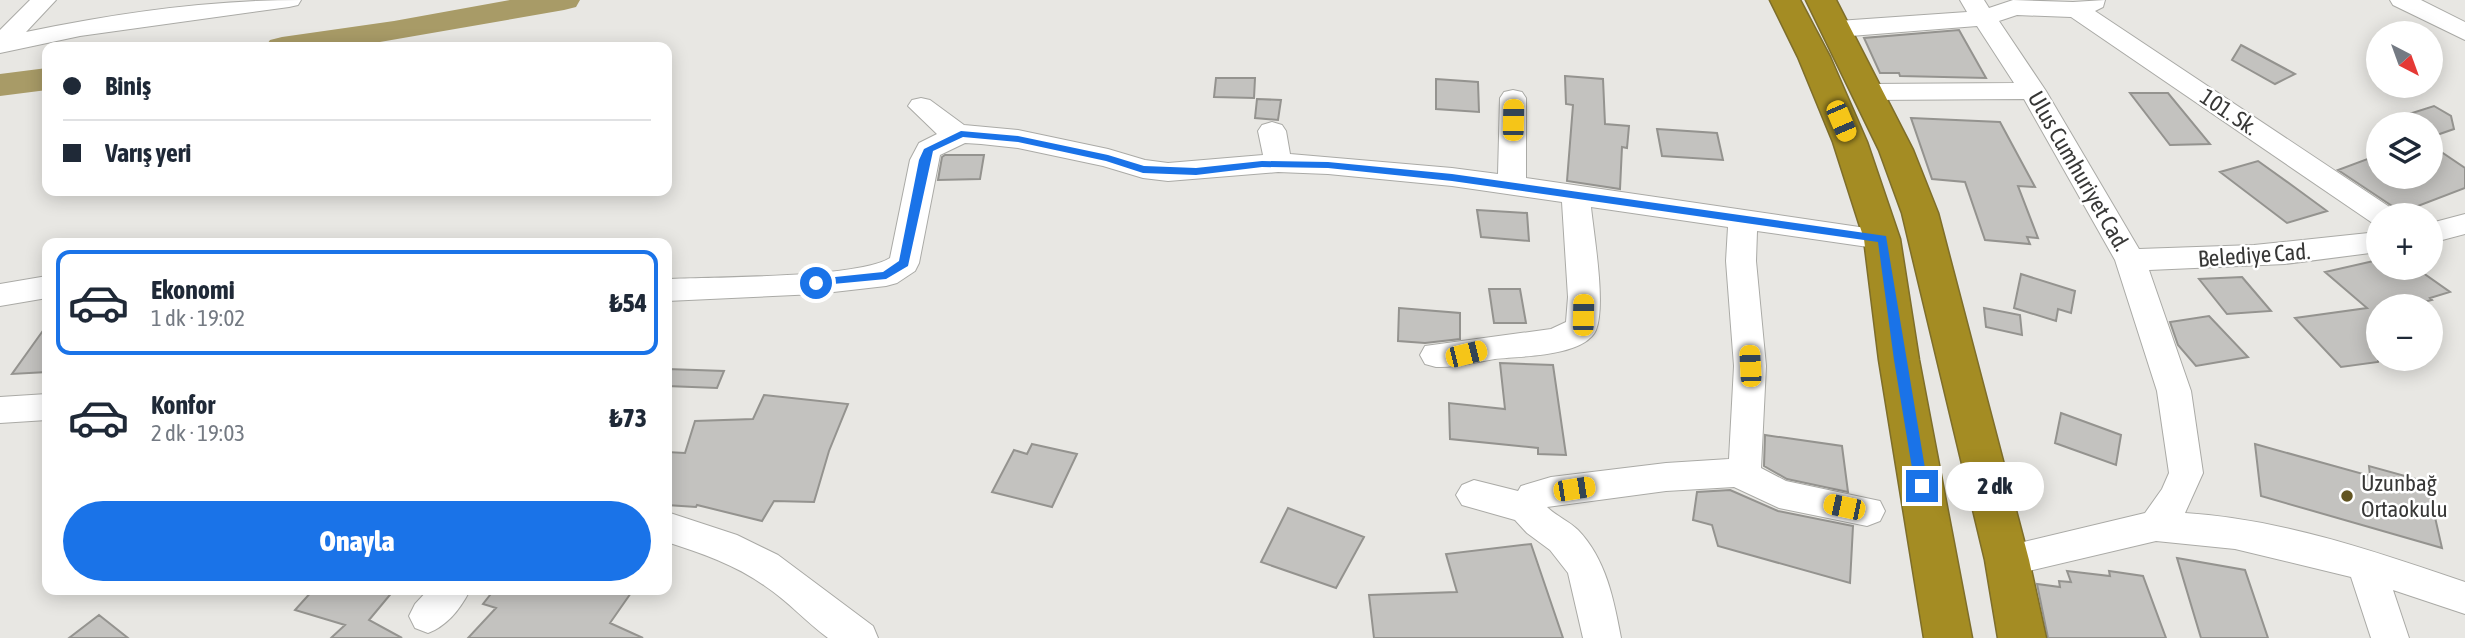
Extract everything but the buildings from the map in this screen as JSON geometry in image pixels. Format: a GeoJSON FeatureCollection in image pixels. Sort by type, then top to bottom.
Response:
{"type":"FeatureCollection","features":[{"type":"Feature","properties":{"kind":"highway"},"geometry":{"type":"LineString","coordinates":[[1811,8],[1869,92],[1896,150],[1920,213],[2007,560],[2022,638]]}},
{"type":"Feature","properties":{"kind":"highway"},"geometry":{"type":"LineString","coordinates":[[1811,8],[1882,239],[1899,360],[1948,638]]}},
{"type":"Feature","properties":{"kind":"street"},"geometry":{"type":"LineString","coordinates":[[0,45],[44,0]]}},
{"type":"Feature","properties":{"kind":"street"},"geometry":{"type":"LineString","coordinates":[[0,45],[80,28],[289,0]]}},
{"type":"Feature","properties":{"kind":"street"},"geometry":{"type":"LineString","coordinates":[[2402,0],[2465,32]]}},
{"type":"Feature","properties":{"kind":"street"},"geometry":{"type":"LineString","coordinates":[[1811,8],[2088,5]]}},
{"type":"Feature","properties":{"kind":"street","name":"101. Sk."},"geometry":{"type":"LineString","coordinates":[[2088,5],[2366,204]]}},
{"type":"Feature","properties":{"kind":"street","name":"Ulus Cumhuriyet Cad."},"geometry":{"type":"LineString","coordinates":[[1976,7],[2033,91],[2130,260],[2175,391],[2186,473],[2177,496],[2156,526]]}},
{"type":"Feature","properties":{"kind":"street"},"geometry":{"type":"LineString","coordinates":[[1869,92],[2033,91]]}},
{"type":"Feature","properties":{"kind":"street"},"geometry":{"type":"LineString","coordinates":[[1512,186],[1513,98]]}},
{"type":"Feature","properties":{"kind":"street"},"geometry":{"type":"LineString","coordinates":[[921,106],[948,129],[961,134],[1018,139],[1108,158],[1143,169],[1168,172],[1278,163],[1411,173],[1882,239]]}},
{"type":"Feature","properties":{"kind":"street"},"geometry":{"type":"LineString","coordinates":[[1272,131],[1278,163]]}},
{"type":"Feature","properties":{"kind":"street"},"geometry":{"type":"LineString","coordinates":[[672,290],[816,283],[886,275],[904,263],[924,160],[929,149],[961,134]]}},
{"type":"Feature","properties":{"kind":"street"},"geometry":{"type":"LineString","coordinates":[[1436,355],[1457,355],[1537,343],[1571,335],[1581,328],[1584,297],[1576,195]]}},
{"type":"Feature","properties":{"kind":"street"},"geometry":{"type":"LineString","coordinates":[[1738,472],[1746,464],[1750,366],[1741,261],[1743,219]]}},
{"type":"Feature","properties":{"kind":"street"},"geometry":{"type":"LineString","coordinates":[[2443,230],[2465,224]]}},
{"type":"Feature","properties":{"kind":"street","name":"Belediye Cad."},"geometry":{"type":"LineString","coordinates":[[2130,260],[2225,259],[2296,254],[2366,244]]}},
{"type":"Feature","properties":{"kind":"street"},"geometry":{"type":"LineString","coordinates":[[0,295],[42,288]]}},
{"type":"Feature","properties":{"kind":"street"},"geometry":{"type":"LineString","coordinates":[[0,410],[42,407]]}},
{"type":"Feature","properties":{"kind":"street"},"geometry":{"type":"LineString","coordinates":[[1527,508],[1534,496],[1551,491],[1666,477],[1738,472],[1779,494],[1867,511]]}},
{"type":"Feature","properties":{"kind":"street"},"geometry":{"type":"LineString","coordinates":[[1474,495],[1527,508],[1536,522],[1561,538],[1581,560],[1590,576],[1602,638]]}},
{"type":"Feature","properties":{"kind":"street"},"geometry":{"type":"LineString","coordinates":[[2007,560],[2156,526],[2192,527],[2248,535],[2366,565],[2465,598]]}},
{"type":"Feature","properties":{"kind":"street"},"geometry":{"type":"LineString","coordinates":[[672,529],[729,546],[778,574],[842,628],[859,638]]}},
{"type":"Feature","properties":{"kind":"street"},"geometry":{"type":"LineString","coordinates":[[2366,565],[2390,638]]}},
{"type":"Feature","properties":{"kind":"waterway"},"geometry":{"type":"LineString","coordinates":[[317,42],[564,0]]}},
{"type":"Feature","properties":{"kind":"waterway"},"geometry":{"type":"LineString","coordinates":[[0,85],[42,80]]}},
{"type":"Feature","properties":{"kind":"place","name":"Uzunbağ Ortaokulu"},"geometry":{"type":"Point","coordinates":[2347,496]}},
{"type":"Feature","properties":{"kind":"route"},"geometry":{"type":"LineString","coordinates":[[816,283],[886,275],[904,263],[924,160],[929,149],[941,141],[961,134],[1018,139],[1108,158],[1143,169],[1168,172],[1196,172],[1221,167],[1278,163],[1328,165],[1452,177],[1882,239],[1899,360],[1922,486]]}}]}
